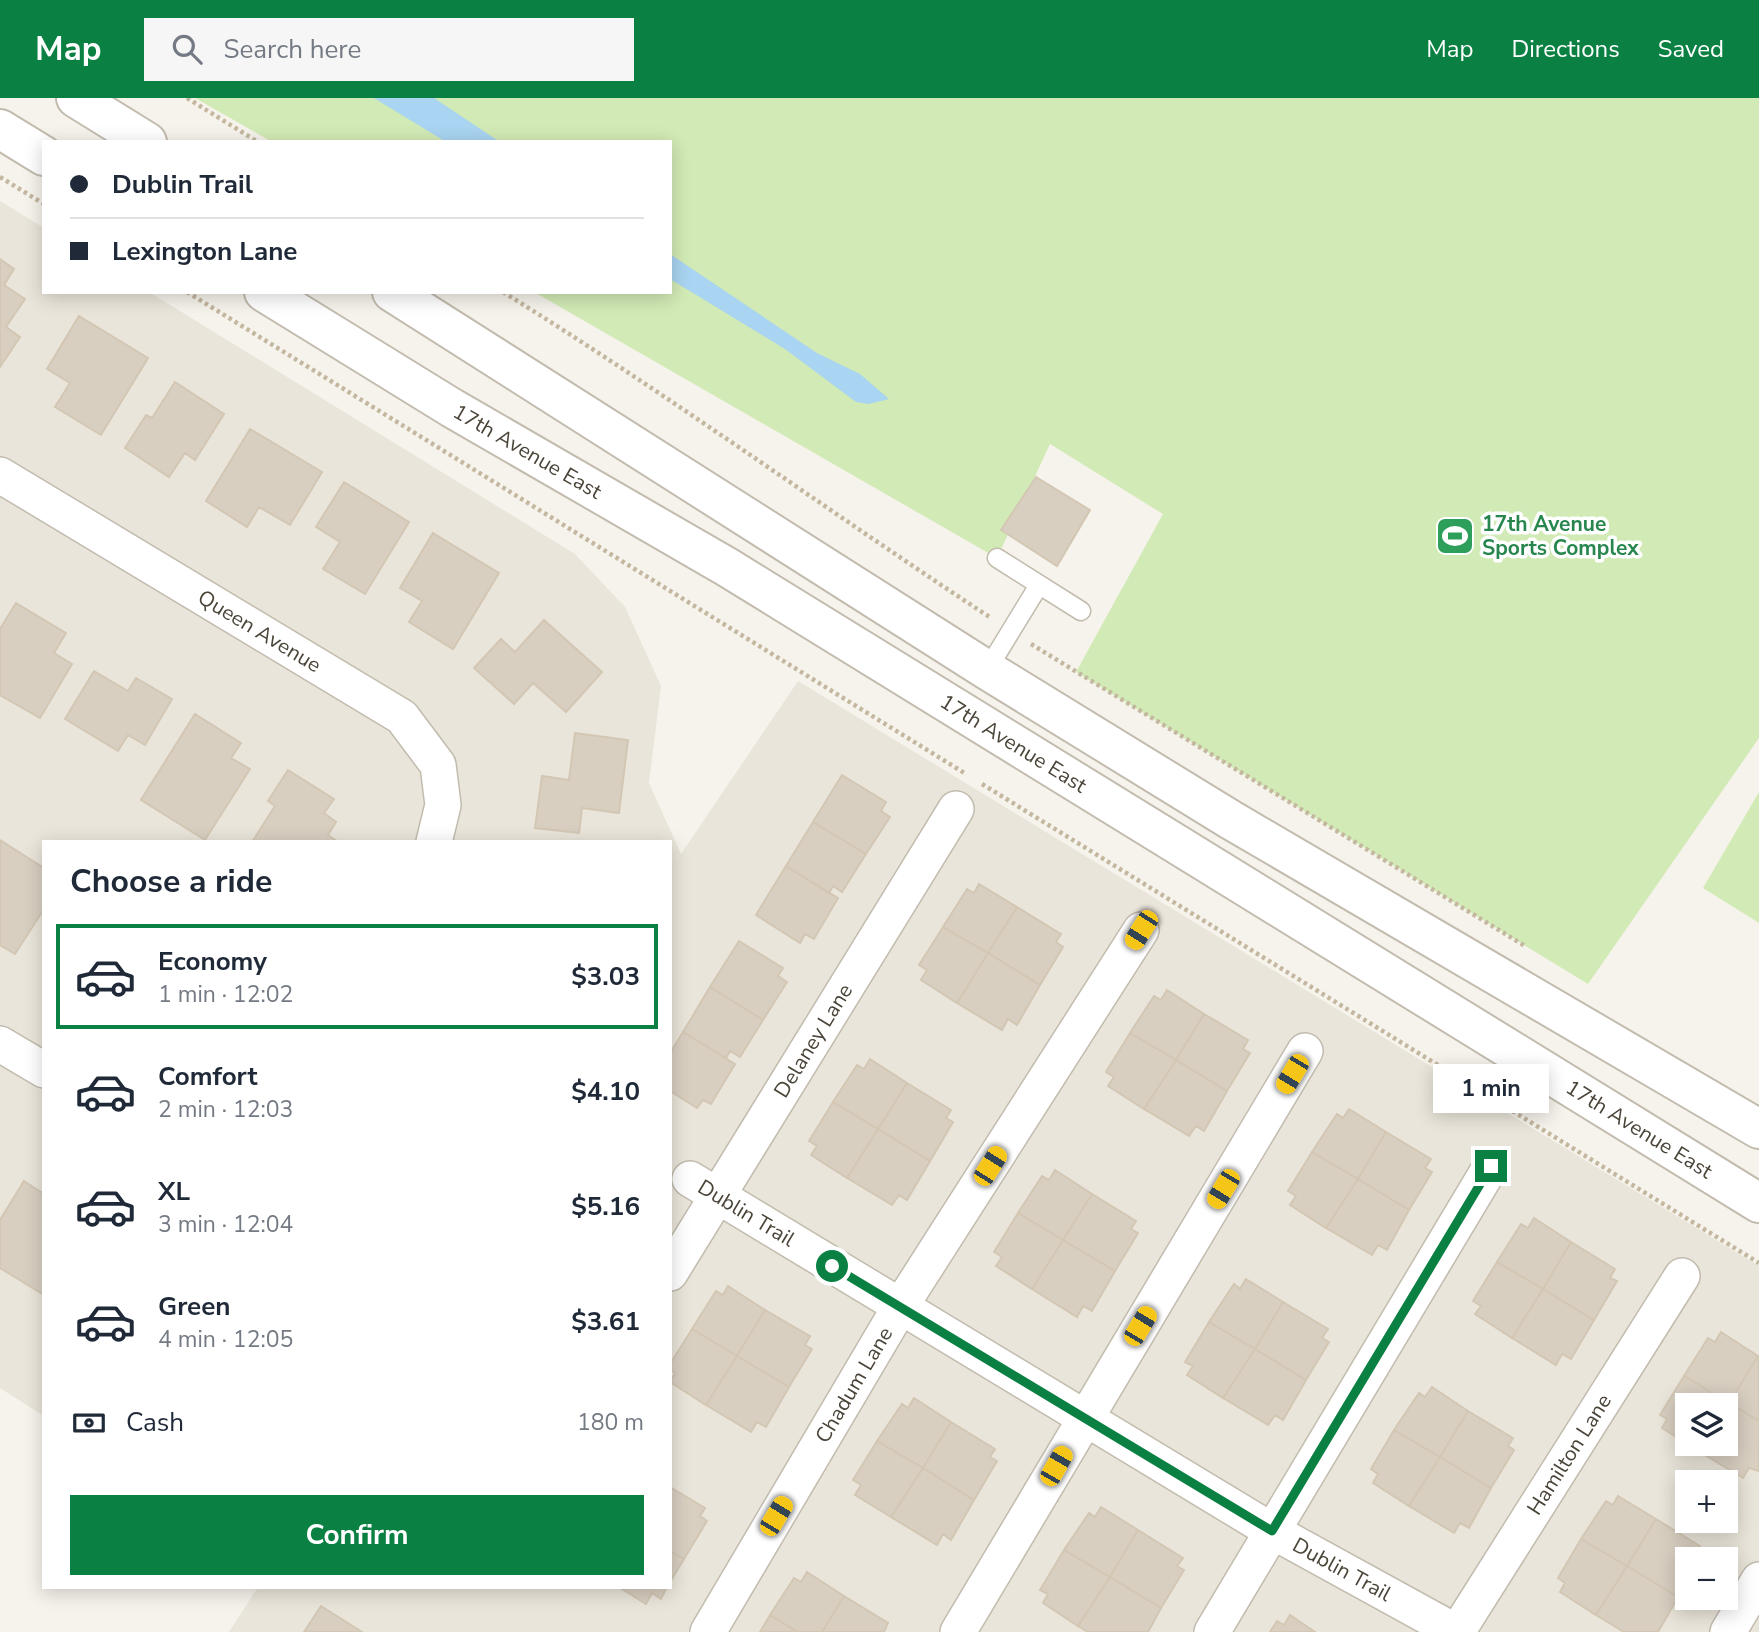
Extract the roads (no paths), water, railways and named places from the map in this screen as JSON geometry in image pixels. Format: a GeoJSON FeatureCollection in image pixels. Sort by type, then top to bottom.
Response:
{"type":"FeatureCollection","features":[{"type":"Feature","properties":{"kind":"street"},"geometry":{"type":"LineString","coordinates":[[76,98],[144,140]]}},
{"type":"Feature","properties":{"kind":"street"},"geometry":{"type":"LineString","coordinates":[[0,130],[42,155]]}},
{"type":"Feature","properties":{"kind":"street","name":"17th Avenue East"},"geometry":{"type":"LineString","coordinates":[[267,294],[452,408],[727,567],[1759,1203]]}},
{"type":"Feature","properties":{"kind":"street"},"geometry":{"type":"LineString","coordinates":[[394,294],[987,670],[1243,827],[1759,1129]]}},
{"type":"Feature","properties":{"kind":"street","name":"Queen Avenue"},"geometry":{"type":"LineString","coordinates":[[0,475],[401,717],[438,765],[443,805],[434,840]]}},
{"type":"Feature","properties":{"kind":"street","name":"Delaney Lane"},"geometry":{"type":"LineString","coordinates":[[672,1268],[704,1188],[956,809]]}},
{"type":"Feature","properties":{"kind":"street","name":"Chadum Lane"},"geometry":{"type":"LineString","coordinates":[[708,1632],[900,1307],[1141,930]]}},
{"type":"Feature","properties":{"kind":"street"},"geometry":{"type":"LineString","coordinates":[[0,1044],[42,1069]]}},
{"type":"Feature","properties":{"kind":"street"},"geometry":{"type":"LineString","coordinates":[[958,1632],[1306,1051]]}},
{"type":"Feature","properties":{"kind":"street"},"geometry":{"type":"LineString","coordinates":[[1212,1632],[1491,1166]]}},
{"type":"Feature","properties":{"kind":"street","name":"Dublin Trail"},"geometry":{"type":"LineString","coordinates":[[704,1188],[1272,1531],[1456,1632]]}},
{"type":"Feature","properties":{"kind":"street","name":"Hamilton Lane"},"geometry":{"type":"LineString","coordinates":[[1456,1632],[1682,1276]]}},
{"type":"Feature","properties":{"kind":"street"},"geometry":{"type":"LineString","coordinates":[[1728,1632],[1759,1580]]}},
{"type":"Feature","properties":{"kind":"lane"},"geometry":{"type":"LineString","coordinates":[[996,558],[1081,611]]}},
{"type":"Feature","properties":{"kind":"lane"},"geometry":{"type":"LineString","coordinates":[[987,670],[1039,585]]}},
{"type":"Feature","properties":{"kind":"water"},"geometry":{"type":"Polygon","coordinates":[[[374,98],[434,98],[497,140],[443,140],[374,98]]]}},
{"type":"Feature","properties":{"kind":"water"},"geometry":{"type":"Polygon","coordinates":[[[672,255],[817,353],[860,374],[889,399],[869,404],[856,402],[785,349],[672,280],[672,255]]]}},
{"type":"Feature","properties":{"kind":"place","name":"17th Avenue Sports Complex"},"geometry":{"type":"Point","coordinates":[1455,536]}}]}
